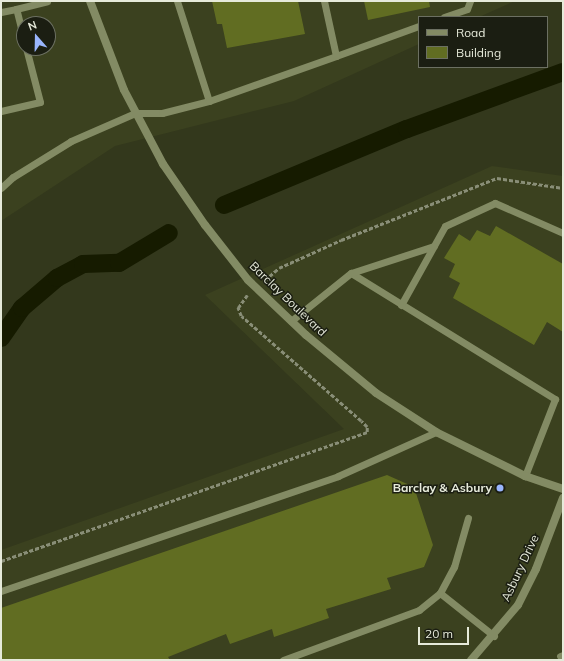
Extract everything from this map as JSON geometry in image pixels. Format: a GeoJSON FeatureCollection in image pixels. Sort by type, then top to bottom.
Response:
{"type":"FeatureCollection","features":[{"type":"Feature","properties":{"kind":"street","name":"Barclay Boulevard"},"geometry":{"type":"LineString","coordinates":[[90,1],[124,90],[163,164],[205,225],[248,280],[291,321],[376,393],[436,432],[525,476],[563,490]]}},
{"type":"Feature","properties":{"kind":"street","name":"Asbury Drive"},"geometry":{"type":"LineString","coordinates":[[471,660],[494,636],[521,599],[536,569],[563,498]]}},
{"type":"Feature","properties":{"kind":"lane"},"geometry":{"type":"LineString","coordinates":[[1,12],[47,1]]}},
{"type":"Feature","properties":{"kind":"lane"},"geometry":{"type":"LineString","coordinates":[[177,1],[209,101]]}},
{"type":"Feature","properties":{"kind":"lane"},"geometry":{"type":"LineString","coordinates":[[324,1],[336,56]]}},
{"type":"Feature","properties":{"kind":"lane"},"geometry":{"type":"LineString","coordinates":[[447,16],[467,8],[470,1]]}},
{"type":"Feature","properties":{"kind":"lane"},"geometry":{"type":"LineString","coordinates":[[16,9],[18,16]]}},
{"type":"Feature","properties":{"kind":"lane"},"geometry":{"type":"LineString","coordinates":[[1,188],[14,177],[71,141],[135,113],[162,113],[209,101],[418,26]]}},
{"type":"Feature","properties":{"kind":"lane"},"geometry":{"type":"LineString","coordinates":[[1,111],[40,102],[28,56]]}},
{"type":"Feature","properties":{"kind":"lane"},"geometry":{"type":"LineString","coordinates":[[401,305],[445,226],[494,203],[563,233]]}},
{"type":"Feature","properties":{"kind":"lane"},"geometry":{"type":"LineString","coordinates":[[291,321],[352,273],[434,246]]}},
{"type":"Feature","properties":{"kind":"lane"},"geometry":{"type":"LineString","coordinates":[[352,273],[401,305],[555,399],[525,476]]}},
{"type":"Feature","properties":{"kind":"lane"},"geometry":{"type":"LineString","coordinates":[[1,591],[338,476],[436,432]]}},
{"type":"Feature","properties":{"kind":"lane"},"geometry":{"type":"LineString","coordinates":[[283,660],[419,610],[440,592],[454,567],[468,518]]}},
{"type":"Feature","properties":{"kind":"lane"},"geometry":{"type":"LineString","coordinates":[[440,592],[494,636]]}},
{"type":"Feature","properties":{"kind":"path"},"geometry":{"type":"LineString","coordinates":[[267,278],[279,268],[341,240],[497,178],[563,188]]}},
{"type":"Feature","properties":{"kind":"path"},"geometry":{"type":"LineString","coordinates":[[1,561],[367,432],[367,427],[361,421],[241,316],[238,308],[243,300]]}},
{"type":"Feature","properties":{"kind":"shaded area"},"geometry":{"type":"Polygon","coordinates":[[[1,1],[515,1],[481,16],[418,16],[418,44],[294,101],[115,146],[1,221],[1,1]]]}},
{"type":"Feature","properties":{"kind":"shaded area"},"geometry":{"type":"Polygon","coordinates":[[[492,166],[563,176],[563,660],[1,660],[1,550],[344,429],[205,295],[492,166]]]}},
{"type":"Feature","properties":{"kind":"building"},"geometry":{"type":"Polygon","coordinates":[[[212,1],[298,1],[305,34],[227,48],[222,24],[217,24],[212,1]]]}},
{"type":"Feature","properties":{"kind":"building"},"geometry":{"type":"Polygon","coordinates":[[[364,1],[429,1],[430,7],[368,20],[364,1]]]}},
{"type":"Feature","properties":{"kind":"building"},"geometry":{"type":"Polygon","coordinates":[[[496,226],[563,264],[563,332],[547,322],[534,345],[453,298],[460,283],[449,277],[455,264],[444,258],[459,234],[470,241],[477,230],[490,236],[496,226]]]}},
{"type":"Feature","properties":{"kind":"building"},"geometry":{"type":"Polygon","coordinates":[[[387,475],[414,487],[433,545],[424,567],[387,578],[391,589],[326,609],[329,618],[274,637],[272,629],[230,644],[226,634],[168,657],[170,660],[1,660],[1,608],[387,475]]]}},
{"type":"Feature","properties":{"kind":"waterway"},"geometry":{"type":"LineString","coordinates":[[224,205],[407,129],[563,72]]}},
{"type":"Feature","properties":{"kind":"waterway"},"geometry":{"type":"LineString","coordinates":[[1,338],[22,308],[57,278],[83,264],[119,263],[169,233]]}},
{"type":"Feature","properties":{"kind":"place","name":"Barclay & Asbury"},"geometry":{"type":"Point","coordinates":[500,488]}}]}
